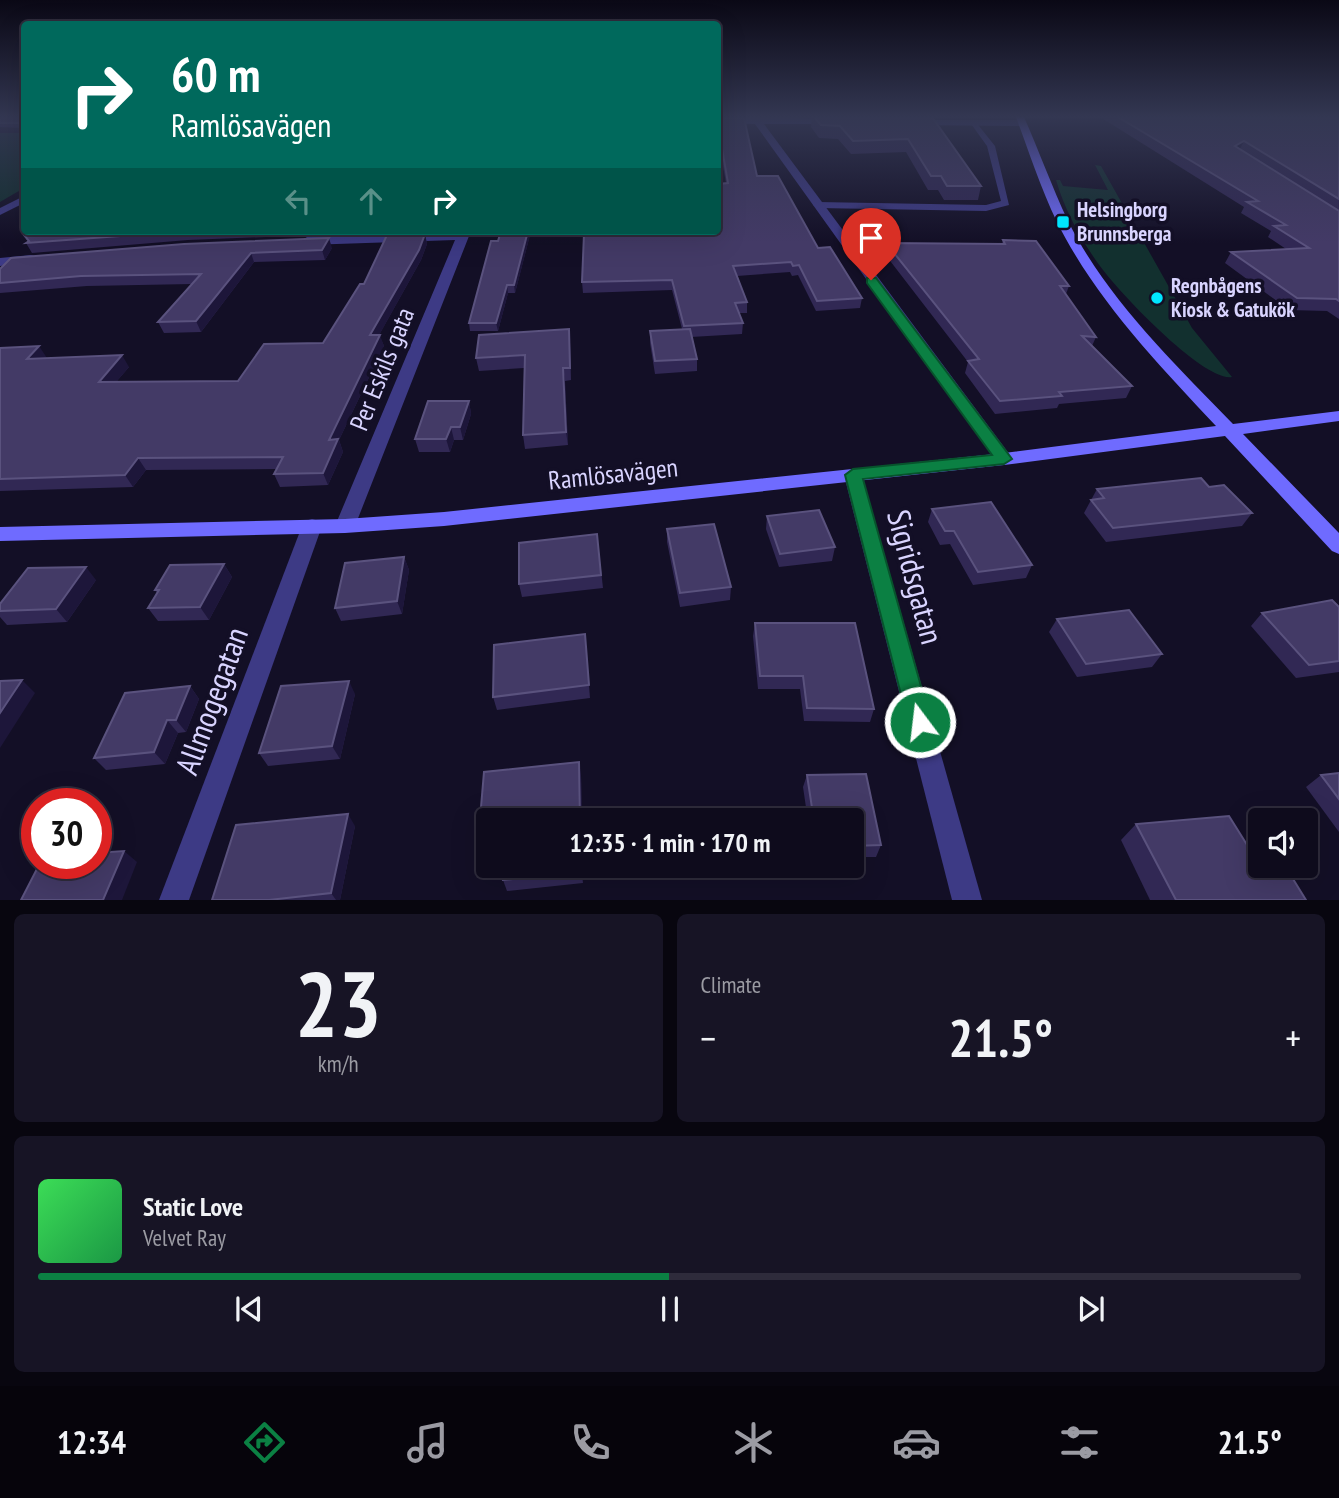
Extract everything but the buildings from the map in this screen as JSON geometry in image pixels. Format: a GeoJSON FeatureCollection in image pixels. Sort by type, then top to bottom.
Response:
{"type":"FeatureCollection","features":[{"type":"Feature","properties":{"kind":"street"},"geometry":{"type":"LineString","coordinates":[[785,159],[1004,459]]}},
{"type":"Feature","properties":{"kind":"street"},"geometry":{"type":"LineString","coordinates":[[1038,159],[1078,253],[1154,351],[1339,546]]}},
{"type":"Feature","properties":{"kind":"street"},"geometry":{"type":"LineString","coordinates":[[0,212],[21,201]]}},
{"type":"Feature","properties":{"kind":"street"},"geometry":{"type":"LineString","coordinates":[[290,242],[442,235]]}},
{"type":"Feature","properties":{"kind":"street","name":"Per Eskils gata"},"geometry":{"type":"LineString","coordinates":[[345,526],[464,235]]}},
{"type":"Feature","properties":{"kind":"street"},"geometry":{"type":"LineString","coordinates":[[0,262],[39,258]]}},
{"type":"Feature","properties":{"kind":"street","name":"Ramlösavägen"},"geometry":{"type":"LineString","coordinates":[[0,534],[345,526],[444,519],[1004,459],[1339,416]]}},
{"type":"Feature","properties":{"kind":"street","name":"Sigridsgatan"},"geometry":{"type":"LineString","coordinates":[[853,475],[967,900]]}},
{"type":"Feature","properties":{"kind":"street","name":"Allmogegatan"},"geometry":{"type":"LineString","coordinates":[[174,900],[312,526]]}},
{"type":"Feature","properties":{"kind":"lane"},"geometry":{"type":"LineString","coordinates":[[818,205],[986,208],[1006,203],[995,159]]}},
{"type":"Feature","properties":{"kind":"green space"},"geometry":{"type":"Polygon","coordinates":[[[0,159],[21,159],[21,190],[0,202],[0,159]]]}},
{"type":"Feature","properties":{"kind":"green space"},"geometry":{"type":"Polygon","coordinates":[[[1095,165],[1101,166],[1192,328],[1232,377],[1219,375],[1184,352],[1144,316],[1088,249],[1075,227],[1056,180],[1060,180],[1063,186],[1108,190],[1095,165]]]}},
{"type":"Feature","properties":{"kind":"place","name":"Helsingborg Brunnsberga"},"geometry":{"type":"Point","coordinates":[1063,222]}},
{"type":"Feature","properties":{"kind":"place","name":"Regnbågens Kiosk & Gatukök"},"geometry":{"type":"Point","coordinates":[1157,298]}},
{"type":"Feature","properties":{"kind":"route"},"geometry":{"type":"LineString","coordinates":[[871,280],[1004,459],[853,475],[920,722]]}}]}
